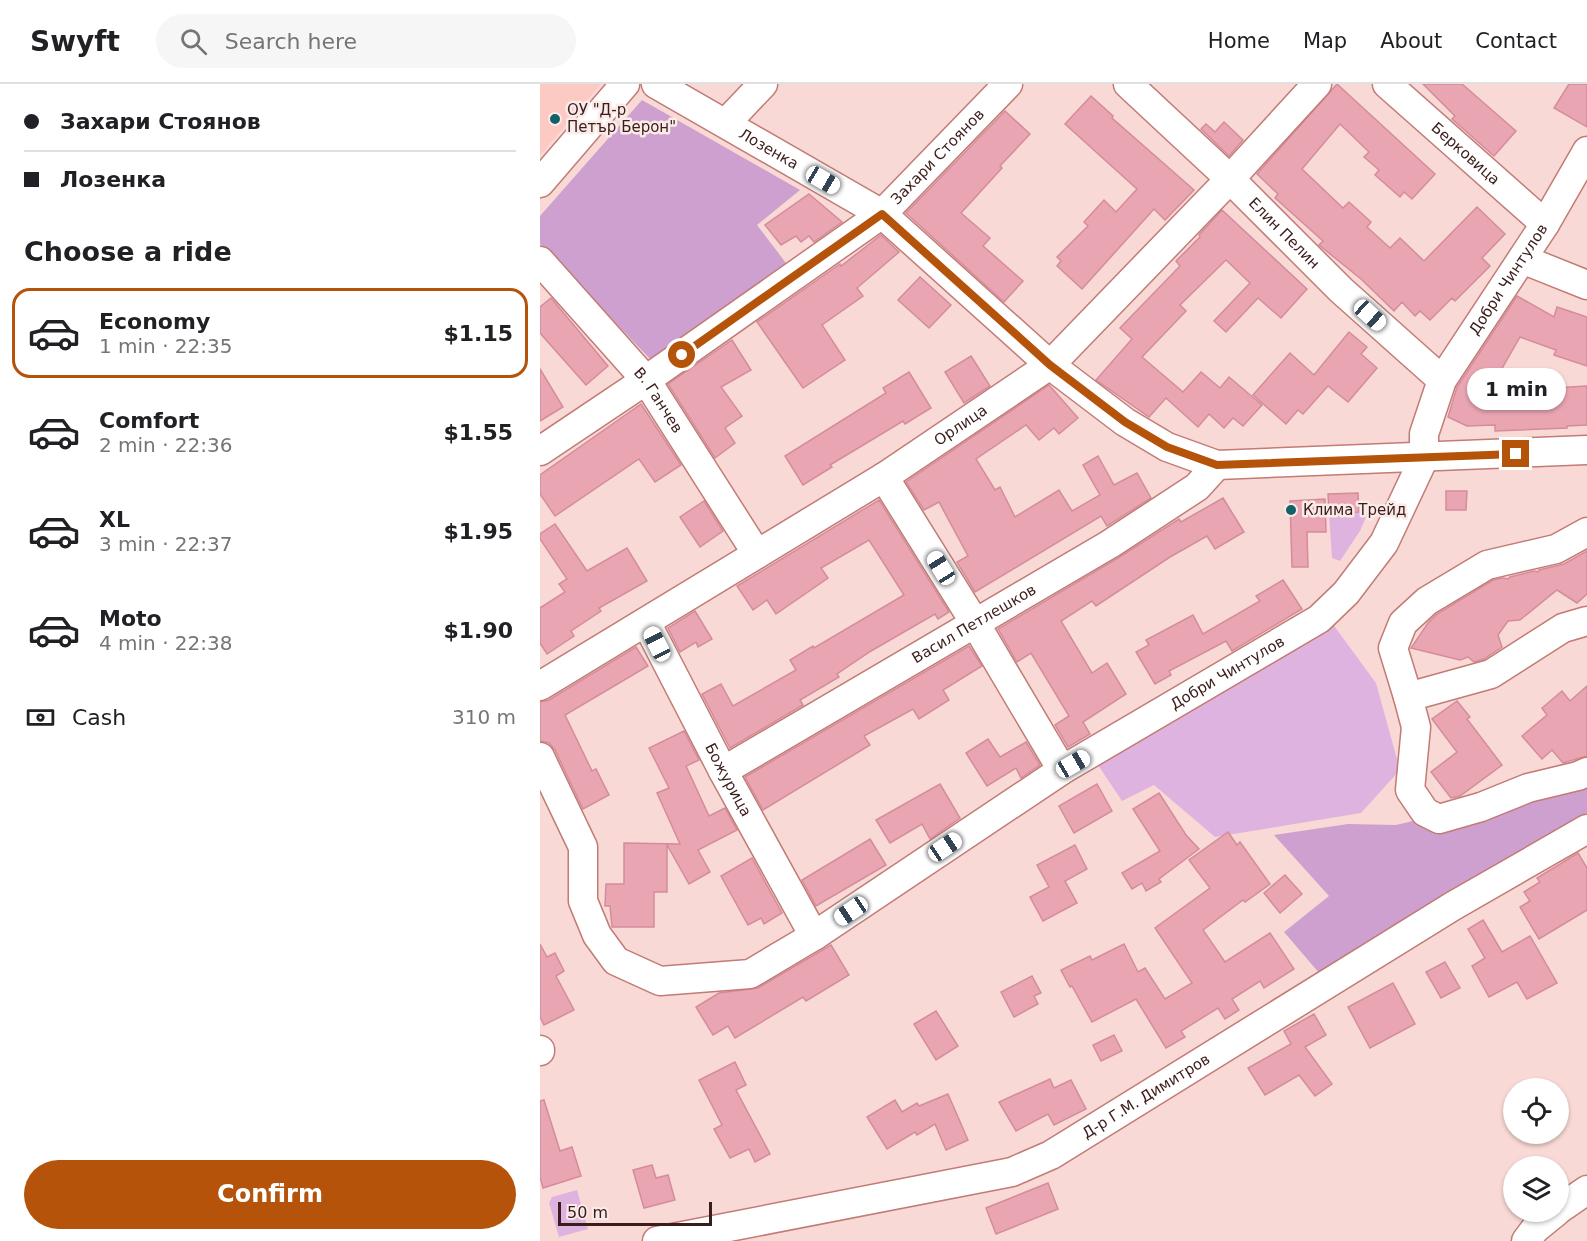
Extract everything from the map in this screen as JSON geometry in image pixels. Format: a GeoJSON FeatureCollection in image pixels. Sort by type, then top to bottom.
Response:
{"type":"FeatureCollection","features":[{"type":"Feature","properties":{"kind":"street"},"geometry":{"type":"LineString","coordinates":[[540,183],[625,84]]}},
{"type":"Feature","properties":{"kind":"street","name":"Лозенка"},"geometry":{"type":"LineString","coordinates":[[656,84],[882,214],[1050,365],[1125,422],[1167,447],[1217,465],[1587,450]]}},
{"type":"Feature","properties":{"kind":"street"},"geometry":{"type":"LineString","coordinates":[[726,123],[763,84]]}},
{"type":"Feature","properties":{"kind":"street","name":"Захари Стоянов"},"geometry":{"type":"LineString","coordinates":[[540,451],[646,380],[882,214],[1008,84]]}},
{"type":"Feature","properties":{"kind":"street","name":"Елин Пелин"},"geometry":{"type":"LineString","coordinates":[[1128,84],[1230,179],[1341,290],[1442,380]]}},
{"type":"Feature","properties":{"kind":"street","name":"Орлица"},"geometry":{"type":"LineString","coordinates":[[540,686],[884,477],[1050,365],[1230,179],[1317,84]]}},
{"type":"Feature","properties":{"kind":"street","name":"Берковица"},"geometry":{"type":"LineString","coordinates":[[1387,84],[1545,225]]}},
{"type":"Feature","properties":{"kind":"street","name":"Добри Чинтулов"},"geometry":{"type":"LineString","coordinates":[[540,757],[583,847],[583,901],[597,935],[616,962],[660,981],[750,974],[814,936],[1062,770],[1320,620],[1346,593],[1384,543],[1424,458],[1424,434],[1442,380],[1545,225],[1587,151]]}},
{"type":"Feature","properties":{"kind":"street"},"geometry":{"type":"LineString","coordinates":[[1522,259],[1587,285]]}},
{"type":"Feature","properties":{"kind":"street","name":"В. Ганчев"},"geometry":{"type":"LineString","coordinates":[[540,261],[646,380],[757,554]]}},
{"type":"Feature","properties":{"kind":"street","name":"Васил Петлешков"},"geometry":{"type":"LineString","coordinates":[[723,771],[1110,544],[1197,487],[1217,465]]}},
{"type":"Feature","properties":{"kind":"street"},"geometry":{"type":"LineString","coordinates":[[884,477],[975,623],[1062,770]]}},
{"type":"Feature","properties":{"kind":"street"},"geometry":{"type":"LineString","coordinates":[[1587,532],[1556,549],[1486,565],[1427,601],[1403,623],[1393,648],[1416,727],[1410,790],[1425,812],[1439,819],[1481,807],[1528,788],[1587,772]]}},
{"type":"Feature","properties":{"kind":"street"},"geometry":{"type":"LineString","coordinates":[[1408,698],[1491,674],[1563,628],[1587,621]]}},
{"type":"Feature","properties":{"kind":"street","name":"Божурица"},"geometry":{"type":"LineString","coordinates":[[646,622],[723,771],[814,936]]}},
{"type":"Feature","properties":{"kind":"street","name":"Д-р Г.М. Димитров"},"geometry":{"type":"LineString","coordinates":[[657,1241],[1012,1172],[1051,1155],[1453,906],[1587,829]]}},
{"type":"Feature","properties":{"kind":"street"},"geometry":{"type":"LineString","coordinates":[[1569,1203],[1587,1190]]}},
{"type":"Feature","properties":{"kind":"street"},"geometry":{"type":"LineString","coordinates":[[1526,1241],[1544,1222]]}},
{"type":"Feature","properties":{"kind":"shaded area","name":"ОУ \"Д-р Петър Берон\""},"geometry":{"type":"Polygon","coordinates":[[[540,84],[601,84],[540,155],[540,84]]]}},
{"type":"Feature","properties":{"kind":"shaded area"},"geometry":{"type":"Polygon","coordinates":[[[642,100],[800,190],[757,225],[789,267],[651,360],[540,244],[540,216],[642,100]]]}},
{"type":"Feature","properties":{"kind":"shaded area"},"geometry":{"type":"Polygon","coordinates":[[[1368,512],[1360,531],[1340,561],[1332,558],[1329,513],[1368,512]]]}},
{"type":"Feature","properties":{"kind":"shaded area"},"geometry":{"type":"Polygon","coordinates":[[[1332,623],[1376,683],[1400,770],[1361,813],[1215,837],[1154,785],[1122,801],[1098,765],[1332,623]]]}},
{"type":"Feature","properties":{"kind":"shaded area"},"geometry":{"type":"Polygon","coordinates":[[[1587,777],[1587,813],[1320,974],[1284,932],[1329,896],[1274,835],[1348,824],[1396,825],[1550,789],[1587,777]]]}},
{"type":"Feature","properties":{"kind":"shaded area"},"geometry":{"type":"Polygon","coordinates":[[[577,1190],[588,1229],[559,1237],[549,1203],[552,1197],[577,1190]]]}},
{"type":"Feature","properties":{"kind":"building"},"geometry":{"type":"Polygon","coordinates":[[[1337,84],[1435,174],[1412,199],[1404,192],[1400,197],[1375,175],[1379,170],[1364,157],[1369,152],[1340,124],[1302,169],[1343,208],[1349,202],[1371,222],[1367,227],[1390,248],[1400,238],[1424,261],[1477,207],[1505,234],[1482,258],[1490,266],[1455,301],[1452,298],[1430,320],[1420,311],[1415,316],[1402,302],[1394,311],[1361,279],[1319,245],[1323,241],[1275,198],[1278,194],[1257,174],[1337,84]]]}},
{"type":"Feature","properties":{"kind":"building"},"geometry":{"type":"Polygon","coordinates":[[[1423,84],[1462,84],[1516,131],[1494,156],[1452,119],[1455,116],[1423,84]]]}},
{"type":"Feature","properties":{"kind":"building"},"geometry":{"type":"Polygon","coordinates":[[[1569,84],[1587,84],[1587,127],[1554,108],[1569,84]]]}},
{"type":"Feature","properties":{"kind":"building"},"geometry":{"type":"Polygon","coordinates":[[[1091,96],[1113,116],[1112,118],[1194,190],[1165,220],[1154,209],[1082,289],[1057,266],[1061,261],[1057,257],[1088,226],[1084,222],[1104,200],[1116,212],[1137,189],[1065,124],[1091,96]]]}},
{"type":"Feature","properties":{"kind":"building"},"geometry":{"type":"Polygon","coordinates":[[[1005,111],[1030,134],[961,213],[990,238],[983,246],[1023,281],[1004,302],[906,213],[1005,111]]]}},
{"type":"Feature","properties":{"kind":"building"},"geometry":{"type":"Polygon","coordinates":[[[1224,122],[1243,140],[1229,156],[1201,129],[1206,124],[1215,132],[1224,122]]]}},
{"type":"Feature","properties":{"kind":"building"},"geometry":{"type":"Polygon","coordinates":[[[809,194],[842,222],[814,242],[809,236],[801,242],[796,236],[781,245],[765,225],[809,194]]]}},
{"type":"Feature","properties":{"kind":"building"},"geometry":{"type":"Polygon","coordinates":[[[1222,210],[1307,289],[1281,318],[1258,298],[1226,332],[1214,321],[1250,283],[1226,260],[1180,305],[1186,311],[1142,357],[1183,392],[1201,372],[1220,388],[1229,377],[1262,405],[1243,426],[1233,418],[1224,428],[1209,414],[1198,427],[1166,398],[1149,417],[1096,380],[1132,339],[1120,328],[1180,266],[1176,261],[1222,210]]]}},
{"type":"Feature","properties":{"kind":"building"},"geometry":{"type":"Polygon","coordinates":[[[881,235],[899,252],[857,288],[863,296],[822,325],[845,360],[803,388],[757,322],[840,264],[841,266],[881,235]]]}},
{"type":"Feature","properties":{"kind":"building"},"geometry":{"type":"Polygon","coordinates":[[[920,277],[951,305],[929,328],[898,300],[920,277]]]}},
{"type":"Feature","properties":{"kind":"building"},"geometry":{"type":"Polygon","coordinates":[[[1517,296],[1554,317],[1557,307],[1587,317],[1587,366],[1554,355],[1556,350],[1520,337],[1487,395],[1539,393],[1538,389],[1587,386],[1587,425],[1495,431],[1495,425],[1467,426],[1448,417],[1457,387],[1517,296]]]}},
{"type":"Feature","properties":{"kind":"building"},"geometry":{"type":"Polygon","coordinates":[[[551,298],[608,366],[586,385],[540,333],[540,307],[551,298]]]}},
{"type":"Feature","properties":{"kind":"building"},"geometry":{"type":"Polygon","coordinates":[[[1349,332],[1367,347],[1361,354],[1377,368],[1348,402],[1328,386],[1303,414],[1298,410],[1286,424],[1253,395],[1290,353],[1314,375],[1349,332]]]}},
{"type":"Feature","properties":{"kind":"building"},"geometry":{"type":"Polygon","coordinates":[[[732,340],[751,370],[721,387],[742,416],[725,428],[735,443],[715,458],[668,384],[732,340]]]}},
{"type":"Feature","properties":{"kind":"building"},"geometry":{"type":"Polygon","coordinates":[[[971,356],[990,386],[964,403],[945,372],[971,356]]]}},
{"type":"Feature","properties":{"kind":"building"},"geometry":{"type":"Polygon","coordinates":[[[540,369],[563,407],[540,421],[540,369]]]}},
{"type":"Feature","properties":{"kind":"building"},"geometry":{"type":"Polygon","coordinates":[[[909,372],[931,408],[905,424],[903,421],[830,465],[832,467],[803,485],[785,456],[886,393],[883,388],[909,372]]]}},
{"type":"Feature","properties":{"kind":"building"},"geometry":{"type":"Polygon","coordinates":[[[1049,385],[1078,418],[1059,434],[1054,428],[1039,440],[1026,425],[976,459],[995,490],[1000,487],[1015,517],[1059,490],[1072,511],[1100,495],[1083,465],[1098,456],[1114,485],[1137,473],[1151,498],[1107,526],[1101,516],[975,592],[957,562],[968,556],[939,502],[924,510],[906,482],[1049,385]]]}},
{"type":"Feature","properties":{"kind":"building"},"geometry":{"type":"Polygon","coordinates":[[[641,404],[681,465],[655,482],[639,459],[555,516],[540,494],[540,475],[641,404]]]}},
{"type":"Feature","properties":{"kind":"building"},"geometry":{"type":"Polygon","coordinates":[[[1446,491],[1467,491],[1466,510],[1446,510],[1446,491]]]}},
{"type":"Feature","properties":{"kind":"building"},"geometry":{"type":"Polygon","coordinates":[[[1358,493],[1359,512],[1329,513],[1328,494],[1358,493]]]}},
{"type":"Feature","properties":{"kind":"building"},"geometry":{"type":"Polygon","coordinates":[[[1223,498],[1244,532],[1215,549],[1207,536],[1170,557],[1096,606],[1092,601],[1061,621],[1092,673],[1107,663],[1126,694],[1083,722],[1090,734],[1068,747],[1055,725],[1069,716],[1031,653],[1017,662],[998,629],[1179,519],[1181,522],[1223,498]]]}},
{"type":"Feature","properties":{"kind":"building"},"geometry":{"type":"Polygon","coordinates":[[[1325,499],[1326,532],[1307,532],[1308,567],[1292,567],[1290,501],[1325,499]]]}},
{"type":"Feature","properties":{"kind":"building"},"geometry":{"type":"Polygon","coordinates":[[[879,500],[949,612],[938,619],[935,614],[871,651],[837,674],[839,677],[800,700],[803,705],[730,748],[702,694],[721,684],[733,706],[796,670],[790,660],[904,595],[869,540],[821,568],[828,578],[776,614],[767,600],[753,610],[737,586],[879,500]]]}},
{"type":"Feature","properties":{"kind":"building"},"geometry":{"type":"Polygon","coordinates":[[[704,501],[723,531],[700,547],[680,517],[704,501]]]}},
{"type":"Feature","properties":{"kind":"building"},"geometry":{"type":"Polygon","coordinates":[[[555,524],[587,571],[627,548],[647,581],[599,608],[601,611],[571,631],[574,636],[547,654],[540,643],[540,608],[565,592],[559,584],[567,579],[540,539],[540,534],[555,524]]]}},
{"type":"Feature","properties":{"kind":"building"},"geometry":{"type":"Polygon","coordinates":[[[1587,551],[1587,594],[1577,603],[1557,590],[1520,620],[1508,621],[1498,635],[1502,647],[1484,659],[1474,662],[1468,657],[1460,660],[1411,648],[1437,614],[1493,580],[1508,579],[1564,564],[1587,551]]]}},
{"type":"Feature","properties":{"kind":"building"},"geometry":{"type":"Polygon","coordinates":[[[1283,580],[1302,609],[1232,651],[1226,641],[1169,671],[1171,675],[1155,684],[1136,652],[1149,645],[1146,640],[1193,615],[1203,634],[1260,601],[1256,596],[1283,580]]]}},
{"type":"Feature","properties":{"kind":"building"},"geometry":{"type":"Polygon","coordinates":[[[695,611],[712,639],[698,647],[696,642],[680,652],[668,628],[695,611]]]}},
{"type":"Feature","properties":{"kind":"building"},"geometry":{"type":"Polygon","coordinates":[[[969,646],[982,666],[943,690],[949,700],[919,719],[913,709],[864,736],[870,745],[763,810],[745,777],[969,646]]]}},
{"type":"Feature","properties":{"kind":"building"},"geometry":{"type":"Polygon","coordinates":[[[636,647],[648,666],[565,715],[592,771],[596,769],[609,795],[583,809],[555,750],[549,743],[540,741],[540,702],[549,700],[636,647]]]}},
{"type":"Feature","properties":{"kind":"building"},"geometry":{"type":"Polygon","coordinates":[[[1587,686],[1587,756],[1563,763],[1552,750],[1542,759],[1522,736],[1547,715],[1542,708],[1562,691],[1570,701],[1587,686]]]}},
{"type":"Feature","properties":{"kind":"building"},"geometry":{"type":"Polygon","coordinates":[[[1457,701],[1470,717],[1467,719],[1502,765],[1460,796],[1451,798],[1431,772],[1457,752],[1432,719],[1457,701]]]}},
{"type":"Feature","properties":{"kind":"building"},"geometry":{"type":"Polygon","coordinates":[[[684,731],[699,760],[686,766],[709,816],[725,808],[737,830],[698,850],[710,872],[689,884],[667,845],[667,892],[654,892],[654,927],[612,927],[610,906],[605,906],[606,884],[624,884],[624,843],[680,844],[657,793],[669,788],[649,748],[684,731]]]}},
{"type":"Feature","properties":{"kind":"building"},"geometry":{"type":"Polygon","coordinates":[[[988,739],[1000,757],[1026,742],[1040,765],[1021,778],[1016,768],[987,786],[966,753],[988,739]]]}},
{"type":"Feature","properties":{"kind":"building"},"geometry":{"type":"Polygon","coordinates":[[[940,784],[960,818],[930,839],[922,824],[890,843],[876,820],[940,784]]]}},
{"type":"Feature","properties":{"kind":"building"},"geometry":{"type":"Polygon","coordinates":[[[1097,784],[1112,811],[1074,833],[1059,806],[1097,784]]]}},
{"type":"Feature","properties":{"kind":"building"},"geometry":{"type":"Polygon","coordinates":[[[1159,793],[1186,835],[1199,849],[1159,879],[1161,882],[1146,891],[1142,883],[1132,889],[1122,873],[1160,851],[1133,809],[1159,793]]]}},
{"type":"Feature","properties":{"kind":"building"},"geometry":{"type":"Polygon","coordinates":[[[1228,832],[1237,845],[1240,842],[1270,884],[1245,902],[1243,900],[1203,930],[1225,962],[1270,933],[1294,969],[1264,988],[1260,981],[1232,999],[1239,1010],[1225,1019],[1218,1008],[1181,1031],[1185,1037],[1166,1048],[1136,999],[1092,1022],[1061,970],[1090,956],[1092,960],[1124,944],[1138,972],[1145,968],[1165,999],[1192,983],[1155,928],[1210,888],[1189,860],[1228,832]]]}},
{"type":"Feature","properties":{"kind":"building"},"geometry":{"type":"Polygon","coordinates":[[[870,839],[886,865],[816,906],[802,880],[870,839]]]}},
{"type":"Feature","properties":{"kind":"building"},"geometry":{"type":"Polygon","coordinates":[[[1075,845],[1087,869],[1065,881],[1077,903],[1043,921],[1030,897],[1049,887],[1037,865],[1075,845]]]}},
{"type":"Feature","properties":{"kind":"building"},"geometry":{"type":"Polygon","coordinates":[[[1578,853],[1587,868],[1587,910],[1539,939],[1520,907],[1530,901],[1524,892],[1540,882],[1537,878],[1578,853]]]}},
{"type":"Feature","properties":{"kind":"building"},"geometry":{"type":"Polygon","coordinates":[[[752,858],[782,913],[764,924],[761,918],[748,925],[721,876],[752,858]]]}},
{"type":"Feature","properties":{"kind":"building"},"geometry":{"type":"Polygon","coordinates":[[[1285,875],[1302,894],[1280,913],[1264,893],[1285,875]]]}},
{"type":"Feature","properties":{"kind":"building"},"geometry":{"type":"Polygon","coordinates":[[[1483,920],[1502,952],[1530,936],[1557,983],[1527,999],[1517,982],[1489,997],[1472,966],[1485,958],[1468,929],[1483,920]]]}},
{"type":"Feature","properties":{"kind":"building"},"geometry":{"type":"Polygon","coordinates":[[[540,944],[547,957],[555,953],[564,971],[556,976],[574,1010],[544,1025],[540,1017],[540,944]]]}},
{"type":"Feature","properties":{"kind":"building"},"geometry":{"type":"Polygon","coordinates":[[[831,945],[849,975],[806,1001],[803,997],[735,1038],[728,1026],[713,1035],[696,1007],[719,993],[758,988],[831,945]]]}},
{"type":"Feature","properties":{"kind":"building"},"geometry":{"type":"Polygon","coordinates":[[[1445,962],[1460,988],[1441,998],[1426,972],[1445,962]]]}},
{"type":"Feature","properties":{"kind":"building"},"geometry":{"type":"Polygon","coordinates":[[[1032,976],[1041,993],[1034,996],[1038,1004],[1014,1017],[1001,992],[1032,976]]]}},
{"type":"Feature","properties":{"kind":"building"},"geometry":{"type":"Polygon","coordinates":[[[1393,983],[1415,1024],[1370,1048],[1348,1007],[1393,983]]]}},
{"type":"Feature","properties":{"kind":"building"},"geometry":{"type":"Polygon","coordinates":[[[936,1011],[958,1046],[936,1060],[914,1024],[936,1011]]]}},
{"type":"Feature","properties":{"kind":"building"},"geometry":{"type":"Polygon","coordinates":[[[1314,1014],[1326,1035],[1305,1047],[1332,1084],[1315,1096],[1299,1075],[1265,1095],[1248,1068],[1291,1044],[1284,1031],[1314,1014]]]}},
{"type":"Feature","properties":{"kind":"building"},"geometry":{"type":"Polygon","coordinates":[[[1114,1035],[1122,1051],[1101,1061],[1093,1045],[1114,1035]]]}},
{"type":"Feature","properties":{"kind":"building"},"geometry":{"type":"Polygon","coordinates":[[[735,1062],[746,1085],[736,1090],[770,1154],[755,1162],[749,1149],[730,1158],[714,1129],[722,1125],[699,1080],[735,1062]]]}},
{"type":"Feature","properties":{"kind":"building"},"geometry":{"type":"Polygon","coordinates":[[[1050,1079],[1054,1088],[1071,1080],[1086,1109],[1054,1125],[1048,1114],[1016,1131],[999,1102],[1050,1079]]]}},
{"type":"Feature","properties":{"kind":"building"},"geometry":{"type":"Polygon","coordinates":[[[948,1094],[968,1140],[946,1150],[935,1124],[917,1135],[915,1132],[887,1149],[867,1117],[895,1100],[902,1112],[917,1103],[919,1106],[948,1094]]]}},
{"type":"Feature","properties":{"kind":"building"},"geometry":{"type":"Polygon","coordinates":[[[544,1100],[560,1151],[572,1147],[581,1176],[543,1188],[540,1177],[540,1101],[544,1100]]]}},
{"type":"Feature","properties":{"kind":"building"},"geometry":{"type":"Polygon","coordinates":[[[652,1165],[656,1178],[668,1175],[675,1200],[644,1208],[633,1170],[652,1165]]]}},
{"type":"Feature","properties":{"kind":"building"},"geometry":{"type":"Polygon","coordinates":[[[1048,1183],[1058,1209],[996,1234],[986,1208],[1048,1183]]]}},
{"type":"Feature","properties":{"kind":"place","name":"ОУ \"Д-р Петър Берон\""},"geometry":{"type":"Point","coordinates":[555,119]}},
{"type":"Feature","properties":{"kind":"place","name":"Клима Трейд"},"geometry":{"type":"Point","coordinates":[1291,510]}},
{"type":"Feature","properties":{"kind":"route"},"geometry":{"type":"LineString","coordinates":[[682,355],[882,214],[1050,365],[1125,422],[1167,447],[1217,465],[1516,454]]}}]}
